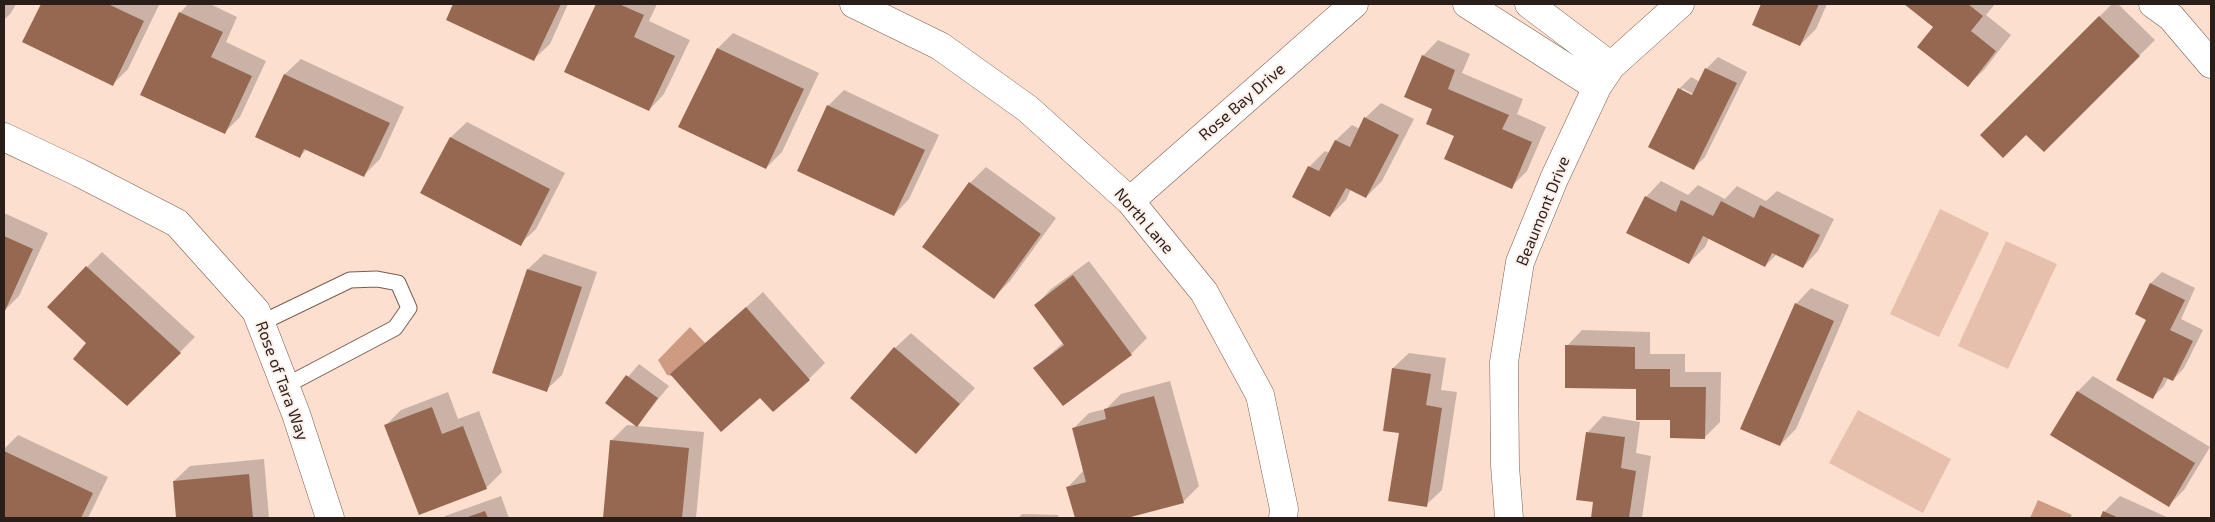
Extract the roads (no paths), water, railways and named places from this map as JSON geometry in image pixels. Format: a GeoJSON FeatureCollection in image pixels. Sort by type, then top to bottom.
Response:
{"type":"FeatureCollection","features":[{"type":"Feature","properties":{"kind":"street","name":"North Lane"},"geometry":{"type":"LineString","coordinates":[[854,4],[940,46],[956,57],[1028,109],[1130,201],[1204,292],[1260,395],[1284,509],[1283,518]]}},
{"type":"Feature","properties":{"kind":"street","name":"Rose Bay Drive"},"geometry":{"type":"LineString","coordinates":[[1130,201],[1354,4]]}},
{"type":"Feature","properties":{"kind":"street"},"geometry":{"type":"LineString","coordinates":[[1467,4],[1604,76]]}},
{"type":"Feature","properties":{"kind":"street"},"geometry":{"type":"LineString","coordinates":[[1529,4],[1604,76]]}},
{"type":"Feature","properties":{"kind":"street","name":"Beaumont Drive"},"geometry":{"type":"LineString","coordinates":[[1509,518],[1505,466],[1504,362],[1520,262],[1554,179],[1604,76],[1680,4]]}},
{"type":"Feature","properties":{"kind":"street"},"geometry":{"type":"LineString","coordinates":[[2153,4],[2171,17],[2211,64]]}},
{"type":"Feature","properties":{"kind":"street","name":"Rose of Tara Way"},"geometry":{"type":"LineString","coordinates":[[4,137],[80,173],[177,223],[256,311],[285,386],[330,518]]}},
{"type":"Feature","properties":{"kind":"lane"},"geometry":{"type":"LineString","coordinates":[[260,323],[350,280],[377,279],[398,284],[409,308],[395,328],[285,386]]}}]}
